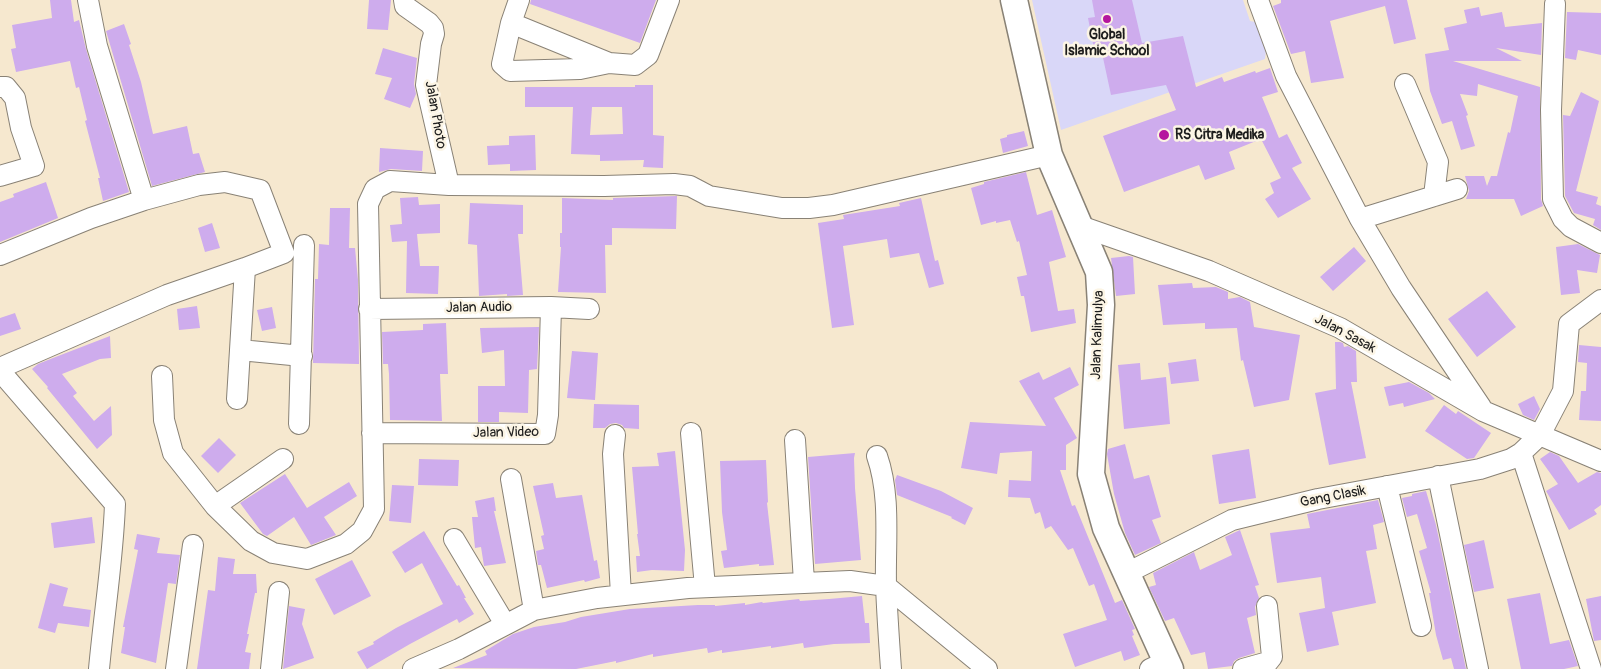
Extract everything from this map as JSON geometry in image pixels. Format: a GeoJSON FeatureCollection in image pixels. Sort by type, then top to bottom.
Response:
{"type":"FeatureCollection","features":[{"type":"Feature","properties":{"kind":"street"},"geometry":{"type":"LineString","coordinates":[[88,0],[97,46],[144,200]]}},
{"type":"Feature","properties":{"kind":"street","name":"Jalan Photo"},"geometry":{"type":"LineString","coordinates":[[404,0],[405,6],[430,23],[433,28],[434,34],[426,86],[449,185]]}},
{"type":"Feature","properties":{"kind":"street"},"geometry":{"type":"LineString","coordinates":[[518,0],[502,64],[510,71],[580,69],[609,63],[636,65],[648,55],[669,0]]}},
{"type":"Feature","properties":{"kind":"street","name":"Jalan Kalimulya"},"geometry":{"type":"LineString","coordinates":[[1014,0],[1049,156],[1099,272],[1101,305],[1091,474],[1106,528],[1128,573],[1162,666]]}},
{"type":"Feature","properties":{"kind":"street"},"geometry":{"type":"LineString","coordinates":[[1258,0],[1286,76],[1360,220],[1401,288],[1483,411]]}},
{"type":"Feature","properties":{"kind":"street"},"geometry":{"type":"LineString","coordinates":[[1555,4],[1551,110],[1553,199],[1563,219],[1571,227],[1601,243]]}},
{"type":"Feature","properties":{"kind":"street"},"geometry":{"type":"LineString","coordinates":[[511,24],[609,63]]}},
{"type":"Feature","properties":{"kind":"street"},"geometry":{"type":"LineString","coordinates":[[1405,84],[1438,162],[1434,196]]}},
{"type":"Feature","properties":{"kind":"street"},"geometry":{"type":"LineString","coordinates":[[0,87],[6,87],[15,98],[21,128],[34,166],[0,176]]}},
{"type":"Feature","properties":{"kind":"street"},"geometry":{"type":"LineString","coordinates":[[162,376],[164,420],[173,453],[215,506],[251,541],[274,553],[307,559],[346,544],[362,531],[374,509],[368,204],[375,189],[390,182],[449,185],[604,186],[674,184],[690,186],[708,196],[740,202],[782,208],[809,208],[833,205],[1049,156]]}},
{"type":"Feature","properties":{"kind":"street"},"geometry":{"type":"LineString","coordinates":[[0,255],[91,218],[144,200],[199,185],[225,182],[260,190],[284,253],[167,295],[0,370],[115,504],[114,544],[105,602],[99,669]]}},
{"type":"Feature","properties":{"kind":"street"},"geometry":{"type":"LineString","coordinates":[[1360,220],[1457,189]]}},
{"type":"Feature","properties":{"kind":"street","name":"Jalan Sasak"},"geometry":{"type":"LineString","coordinates":[[1080,226],[1209,271],[1340,328],[1483,411],[1601,460]]}},
{"type":"Feature","properties":{"kind":"street"},"geometry":{"type":"LineString","coordinates":[[299,424],[304,245]]}},
{"type":"Feature","properties":{"kind":"street"},"geometry":{"type":"LineString","coordinates":[[237,400],[245,268]]}},
{"type":"Feature","properties":{"kind":"street"},"geometry":{"type":"LineString","coordinates":[[1540,435],[1562,391],[1569,324],[1601,300]]}},
{"type":"Feature","properties":{"kind":"street","name":"Jalan Audio"},"geometry":{"type":"LineString","coordinates":[[369,309],[551,307],[589,309]]}},
{"type":"Feature","properties":{"kind":"street","name":"Jalan Video"},"geometry":{"type":"LineString","coordinates":[[372,433],[545,434],[548,414],[551,307]]}},
{"type":"Feature","properties":{"kind":"street"},"geometry":{"type":"LineString","coordinates":[[240,350],[302,356]]}},
{"type":"Feature","properties":{"kind":"street"},"geometry":{"type":"LineString","coordinates":[[691,433],[705,587]]}},
{"type":"Feature","properties":{"kind":"street"},"geometry":{"type":"LineString","coordinates":[[615,435],[613,454],[621,595]]}},
{"type":"Feature","properties":{"kind":"street","name":"Gang Clasik"},"geometry":{"type":"LineString","coordinates":[[1128,573],[1232,520],[1318,499],[1480,469],[1511,458],[1521,452],[1540,435]]}},
{"type":"Feature","properties":{"kind":"street"},"geometry":{"type":"LineString","coordinates":[[795,440],[804,582]]}},
{"type":"Feature","properties":{"kind":"street"},"geometry":{"type":"LineString","coordinates":[[1521,452],[1591,669]]}},
{"type":"Feature","properties":{"kind":"street"},"geometry":{"type":"LineString","coordinates":[[877,456],[882,469],[886,495],[886,586],[891,669]]}},
{"type":"Feature","properties":{"kind":"street"},"geometry":{"type":"LineString","coordinates":[[215,506],[283,459]]}},
{"type":"Feature","properties":{"kind":"street"},"geometry":{"type":"LineString","coordinates":[[1438,476],[1478,669]]}},
{"type":"Feature","properties":{"kind":"street"},"geometry":{"type":"LineString","coordinates":[[511,479],[534,610]]}},
{"type":"Feature","properties":{"kind":"street"},"geometry":{"type":"LineString","coordinates":[[1387,486],[1421,626]]}},
{"type":"Feature","properties":{"kind":"street"},"geometry":{"type":"LineString","coordinates":[[454,539],[505,624]]}},
{"type":"Feature","properties":{"kind":"street"},"geometry":{"type":"LineString","coordinates":[[176,669],[193,545]]}},
{"type":"Feature","properties":{"kind":"street"},"geometry":{"type":"LineString","coordinates":[[413,669],[459,649],[534,610],[597,598],[705,587],[850,581],[886,586],[987,669]]}},
{"type":"Feature","properties":{"kind":"street"},"geometry":{"type":"LineString","coordinates":[[271,669],[280,592]]}},
{"type":"Feature","properties":{"kind":"street"},"geometry":{"type":"LineString","coordinates":[[1242,669],[1268,662],[1272,657],[1267,606]]}},
{"type":"Feature","properties":{"kind":"shaded area","name":"Global Islamic School"},"geometry":{"type":"Polygon","coordinates":[[[1032,0],[1243,0],[1250,21],[1261,23],[1267,42],[1265,59],[1061,130],[1032,0]]]}},
{"type":"Feature","properties":{"kind":"building"},"geometry":{"type":"Polygon","coordinates":[[[50,0],[71,0],[74,22],[79,20],[129,192],[103,201],[98,178],[100,178],[85,121],[87,120],[79,87],[76,88],[70,61],[16,72],[11,49],[16,48],[12,25],[52,18],[50,0]]]}},
{"type":"Feature","properties":{"kind":"building"},"geometry":{"type":"Polygon","coordinates":[[[369,0],[391,0],[388,30],[367,29],[369,0]]]}},
{"type":"Feature","properties":{"kind":"building"},"geometry":{"type":"Polygon","coordinates":[[[531,0],[656,0],[640,43],[530,4],[531,0]]]}},
{"type":"Feature","properties":{"kind":"building"},"geometry":{"type":"Polygon","coordinates":[[[1092,0],[1132,0],[1142,43],[1183,36],[1196,87],[1222,77],[1224,82],[1270,68],[1278,92],[1262,97],[1279,138],[1287,134],[1302,163],[1292,168],[1311,199],[1278,218],[1265,199],[1274,193],[1270,183],[1281,178],[1261,139],[1229,152],[1235,169],[1205,180],[1199,165],[1124,192],[1103,136],[1176,110],[1166,85],[1111,95],[1102,53],[1095,54],[1088,18],[1095,17],[1092,0]]]}},
{"type":"Feature","properties":{"kind":"building"},"geometry":{"type":"Polygon","coordinates":[[[1281,0],[1407,0],[1416,39],[1394,44],[1385,6],[1330,21],[1344,78],[1311,83],[1305,51],[1291,54],[1273,6],[1281,3],[1281,0]]]}},
{"type":"Feature","properties":{"kind":"building"},"geometry":{"type":"Polygon","coordinates":[[[1479,7],[1481,16],[1502,12],[1505,27],[1542,23],[1541,55],[1496,48],[1522,61],[1453,61],[1540,87],[1541,199],[1543,206],[1521,216],[1514,199],[1466,199],[1469,191],[1465,176],[1484,176],[1487,186],[1491,176],[1497,176],[1508,132],[1510,133],[1518,96],[1478,84],[1477,96],[1460,94],[1468,115],[1466,116],[1475,146],[1461,150],[1452,121],[1442,124],[1430,91],[1425,54],[1449,50],[1444,28],[1467,23],[1464,10],[1479,7]]]}},
{"type":"Feature","properties":{"kind":"building"},"geometry":{"type":"Polygon","coordinates":[[[1567,12],[1601,13],[1601,55],[1578,50],[1576,60],[1565,58],[1567,12]]]}},
{"type":"Feature","properties":{"kind":"building"},"geometry":{"type":"Polygon","coordinates":[[[124,24],[131,44],[129,45],[141,82],[153,134],[187,126],[193,154],[199,153],[205,172],[152,186],[106,31],[124,24]]]}},
{"type":"Feature","properties":{"kind":"building"},"geometry":{"type":"Polygon","coordinates":[[[383,48],[417,58],[414,84],[416,94],[410,108],[384,99],[392,78],[375,74],[383,48]]]}},
{"type":"Feature","properties":{"kind":"building"},"geometry":{"type":"Polygon","coordinates":[[[635,85],[653,85],[653,135],[664,136],[663,168],[643,167],[644,160],[600,161],[600,155],[571,154],[573,107],[525,107],[525,87],[635,87],[635,85]],[[592,107],[590,135],[623,134],[622,107],[592,107]]]}},
{"type":"Feature","properties":{"kind":"building"},"geometry":{"type":"Polygon","coordinates":[[[1581,92],[1599,101],[1576,191],[1598,197],[1596,204],[1601,206],[1601,230],[1593,225],[1595,219],[1574,213],[1565,196],[1563,115],[1570,116],[1581,92]]]}},
{"type":"Feature","properties":{"kind":"building"},"geometry":{"type":"Polygon","coordinates":[[[1024,131],[1028,146],[1003,153],[1000,139],[1007,137],[1007,135],[1024,131]]]}},
{"type":"Feature","properties":{"kind":"building"},"geometry":{"type":"Polygon","coordinates":[[[535,135],[536,170],[510,171],[510,164],[488,165],[487,146],[509,145],[509,136],[535,135]]]}},
{"type":"Feature","properties":{"kind":"building"},"geometry":{"type":"Polygon","coordinates":[[[380,148],[423,151],[422,171],[391,169],[379,172],[380,148]]]}},
{"type":"Feature","properties":{"kind":"building"},"geometry":{"type":"Polygon","coordinates":[[[1026,172],[1037,215],[1052,210],[1066,257],[1049,262],[1058,311],[1074,309],[1076,323],[1031,332],[1024,296],[1021,296],[1017,277],[1027,275],[1019,241],[1017,242],[1010,220],[981,225],[971,188],[984,184],[984,182],[1026,172]]]}},
{"type":"Feature","properties":{"kind":"building"},"geometry":{"type":"Polygon","coordinates":[[[46,182],[58,218],[0,242],[0,202],[14,197],[13,194],[46,182]]]}},
{"type":"Feature","properties":{"kind":"building"},"geometry":{"type":"Polygon","coordinates":[[[677,196],[676,229],[612,228],[612,245],[605,245],[606,293],[558,292],[562,198],[613,200],[613,198],[677,196]]]}},
{"type":"Feature","properties":{"kind":"building"},"geometry":{"type":"Polygon","coordinates":[[[418,197],[419,205],[440,204],[440,233],[417,234],[420,266],[439,266],[438,294],[406,293],[407,241],[392,242],[390,225],[402,224],[400,198],[418,197]]]}},
{"type":"Feature","properties":{"kind":"building"},"geometry":{"type":"Polygon","coordinates":[[[921,198],[935,261],[938,260],[944,284],[929,288],[919,253],[890,258],[887,239],[843,246],[854,325],[832,328],[818,223],[844,219],[843,215],[900,206],[899,203],[921,198]]]}},
{"type":"Feature","properties":{"kind":"building"},"geometry":{"type":"Polygon","coordinates":[[[470,203],[523,205],[523,234],[518,234],[523,295],[479,296],[477,245],[468,244],[470,203]]]}},
{"type":"Feature","properties":{"kind":"building"},"geometry":{"type":"Polygon","coordinates":[[[330,208],[350,208],[349,248],[355,248],[358,280],[359,364],[313,363],[315,279],[318,279],[319,244],[329,245],[330,208]]]}},
{"type":"Feature","properties":{"kind":"building"},"geometry":{"type":"Polygon","coordinates":[[[212,223],[220,248],[205,252],[198,228],[212,223]]]}},
{"type":"Feature","properties":{"kind":"building"},"geometry":{"type":"Polygon","coordinates":[[[1578,244],[1600,255],[1597,273],[1577,270],[1580,293],[1561,295],[1556,247],[1578,244]]]}},
{"type":"Feature","properties":{"kind":"building"},"geometry":{"type":"Polygon","coordinates":[[[1354,247],[1366,261],[1333,291],[1320,277],[1354,247]]]}},
{"type":"Feature","properties":{"kind":"building"},"geometry":{"type":"Polygon","coordinates":[[[1133,257],[1135,294],[1116,296],[1111,258],[1133,257]]]}},
{"type":"Feature","properties":{"kind":"building"},"geometry":{"type":"Polygon","coordinates":[[[1192,283],[1193,288],[1216,287],[1228,292],[1228,299],[1240,297],[1250,302],[1254,327],[1300,335],[1289,400],[1254,407],[1243,360],[1241,361],[1237,328],[1205,329],[1205,323],[1163,325],[1158,285],[1192,283]]]}},
{"type":"Feature","properties":{"kind":"building"},"geometry":{"type":"Polygon","coordinates":[[[1487,291],[1516,327],[1477,357],[1448,319],[1487,291]]]}},
{"type":"Feature","properties":{"kind":"building"},"geometry":{"type":"Polygon","coordinates":[[[197,306],[200,328],[179,330],[177,309],[197,306]]]}},
{"type":"Feature","properties":{"kind":"building"},"geometry":{"type":"Polygon","coordinates":[[[272,307],[276,328],[262,331],[257,310],[272,307]]]}},
{"type":"Feature","properties":{"kind":"building"},"geometry":{"type":"Polygon","coordinates":[[[15,313],[21,329],[0,336],[0,318],[15,313]]]}},
{"type":"Feature","properties":{"kind":"building"},"geometry":{"type":"Polygon","coordinates":[[[446,323],[448,374],[440,374],[442,421],[390,420],[389,374],[388,364],[383,364],[382,332],[423,330],[423,324],[446,323]]]}},
{"type":"Feature","properties":{"kind":"building"},"geometry":{"type":"Polygon","coordinates":[[[539,327],[537,369],[529,370],[528,413],[499,412],[499,422],[478,422],[478,386],[505,386],[504,350],[482,353],[480,328],[539,327]]]}},
{"type":"Feature","properties":{"kind":"building"},"geometry":{"type":"Polygon","coordinates":[[[110,336],[111,358],[100,359],[62,374],[77,393],[73,396],[94,421],[111,406],[112,435],[97,449],[32,369],[38,364],[110,336]]]}},
{"type":"Feature","properties":{"kind":"building"},"geometry":{"type":"Polygon","coordinates":[[[1335,342],[1343,343],[1344,347],[1348,346],[1356,351],[1357,382],[1351,382],[1366,458],[1329,465],[1315,393],[1336,389],[1335,342]]]}},
{"type":"Feature","properties":{"kind":"building"},"geometry":{"type":"Polygon","coordinates":[[[1579,345],[1601,347],[1601,421],[1579,420],[1581,391],[1586,391],[1587,363],[1578,362],[1579,345]]]}},
{"type":"Feature","properties":{"kind":"building"},"geometry":{"type":"Polygon","coordinates":[[[572,351],[598,353],[595,400],[567,398],[572,351]]]}},
{"type":"Feature","properties":{"kind":"building"},"geometry":{"type":"Polygon","coordinates":[[[1196,359],[1199,381],[1171,384],[1168,363],[1196,359]]]}},
{"type":"Feature","properties":{"kind":"building"},"geometry":{"type":"Polygon","coordinates":[[[1140,363],[1141,380],[1166,377],[1170,424],[1124,429],[1118,365],[1140,363]]]}},
{"type":"Feature","properties":{"kind":"building"},"geometry":{"type":"Polygon","coordinates":[[[1070,367],[1079,385],[1054,398],[1077,438],[1066,445],[1066,470],[1060,470],[1072,506],[1075,505],[1115,603],[1122,600],[1135,629],[1132,630],[1134,635],[1132,636],[1140,655],[1124,661],[1121,651],[1075,667],[1063,634],[1107,620],[1094,584],[1089,586],[1073,548],[1068,550],[1051,526],[1045,529],[1040,512],[1035,514],[1030,498],[1008,497],[1009,480],[1031,481],[1032,451],[1000,453],[997,474],[961,468],[970,422],[1046,426],[1019,381],[1039,372],[1043,380],[1070,367]]]}},
{"type":"Feature","properties":{"kind":"building"},"geometry":{"type":"Polygon","coordinates":[[[1409,382],[1429,393],[1435,399],[1404,407],[1403,403],[1389,406],[1384,387],[1409,382]]]}},
{"type":"Feature","properties":{"kind":"building"},"geometry":{"type":"Polygon","coordinates":[[[1534,396],[1540,409],[1534,420],[1523,415],[1518,404],[1534,396]]]}},
{"type":"Feature","properties":{"kind":"building"},"geometry":{"type":"Polygon","coordinates":[[[594,404],[639,405],[639,429],[624,428],[616,423],[610,424],[605,428],[593,428],[594,404]]]}},
{"type":"Feature","properties":{"kind":"building"},"geometry":{"type":"Polygon","coordinates":[[[1444,405],[1456,414],[1458,411],[1491,433],[1474,458],[1467,459],[1425,431],[1444,405]]]}},
{"type":"Feature","properties":{"kind":"building"},"geometry":{"type":"Polygon","coordinates":[[[219,438],[236,455],[218,473],[201,456],[219,438]]]}},
{"type":"Feature","properties":{"kind":"building"},"geometry":{"type":"Polygon","coordinates":[[[1125,444],[1134,479],[1149,475],[1161,517],[1152,520],[1161,543],[1135,555],[1125,533],[1114,494],[1107,454],[1108,449],[1125,444]]]}},
{"type":"Feature","properties":{"kind":"building"},"geometry":{"type":"Polygon","coordinates":[[[1249,449],[1256,498],[1219,504],[1212,455],[1249,449]]]}},
{"type":"Feature","properties":{"kind":"building"},"geometry":{"type":"Polygon","coordinates":[[[675,451],[685,550],[684,571],[652,570],[637,572],[636,556],[640,556],[632,467],[659,466],[657,453],[675,451]]]}},
{"type":"Feature","properties":{"kind":"building"},"geometry":{"type":"Polygon","coordinates":[[[1550,452],[1559,456],[1578,483],[1597,472],[1601,473],[1601,505],[1594,510],[1597,514],[1569,530],[1546,491],[1558,484],[1540,459],[1550,452]]]}},
{"type":"Feature","properties":{"kind":"building"},"geometry":{"type":"Polygon","coordinates":[[[855,453],[855,488],[861,560],[815,564],[808,457],[855,453]]]}},
{"type":"Feature","properties":{"kind":"building"},"geometry":{"type":"Polygon","coordinates":[[[419,459],[459,460],[458,486],[418,485],[419,459]]]}},
{"type":"Feature","properties":{"kind":"building"},"geometry":{"type":"Polygon","coordinates":[[[766,460],[767,503],[774,565],[759,566],[759,564],[724,568],[721,551],[727,550],[722,512],[720,461],[766,460]]]}},
{"type":"Feature","properties":{"kind":"building"},"geometry":{"type":"Polygon","coordinates":[[[285,474],[307,508],[349,482],[357,496],[324,517],[336,535],[311,545],[294,517],[267,536],[263,534],[240,503],[285,474]]]}},
{"type":"Feature","properties":{"kind":"building"},"geometry":{"type":"Polygon","coordinates":[[[897,475],[941,491],[973,508],[965,525],[952,517],[897,495],[895,480],[897,475]]]}},
{"type":"Feature","properties":{"kind":"building"},"geometry":{"type":"Polygon","coordinates":[[[553,483],[556,498],[582,495],[594,561],[597,560],[600,578],[547,588],[541,565],[538,565],[536,551],[544,549],[541,536],[544,535],[533,486],[553,483]]]}},
{"type":"Feature","properties":{"kind":"building"},"geometry":{"type":"Polygon","coordinates":[[[392,485],[414,486],[411,523],[389,521],[392,485]]]}},
{"type":"Feature","properties":{"kind":"building"},"geometry":{"type":"Polygon","coordinates":[[[1426,491],[1436,525],[1466,669],[1454,669],[1451,658],[1443,660],[1436,635],[1429,593],[1431,593],[1419,551],[1427,548],[1417,514],[1407,517],[1402,498],[1426,491]]]}},
{"type":"Feature","properties":{"kind":"building"},"geometry":{"type":"Polygon","coordinates":[[[494,497],[496,511],[494,511],[506,563],[484,566],[481,547],[475,548],[472,517],[478,517],[475,501],[494,497]]]}},
{"type":"Feature","properties":{"kind":"building"},"geometry":{"type":"Polygon","coordinates":[[[1378,500],[1384,522],[1373,525],[1377,549],[1366,551],[1376,603],[1332,612],[1339,645],[1307,652],[1299,613],[1325,608],[1321,577],[1277,583],[1270,533],[1310,528],[1307,514],[1378,500]]]}},
{"type":"Feature","properties":{"kind":"building"},"geometry":{"type":"Polygon","coordinates":[[[92,517],[95,543],[54,548],[51,523],[92,517]]]}},
{"type":"Feature","properties":{"kind":"building"},"geometry":{"type":"Polygon","coordinates":[[[1240,530],[1259,585],[1255,586],[1259,598],[1255,607],[1256,615],[1247,618],[1255,653],[1239,658],[1234,661],[1232,666],[1208,669],[1205,652],[1191,655],[1174,618],[1165,621],[1149,587],[1156,585],[1153,573],[1194,552],[1200,570],[1232,555],[1225,537],[1240,530]]]}},
{"type":"Feature","properties":{"kind":"building"},"geometry":{"type":"Polygon","coordinates":[[[424,531],[457,586],[459,585],[466,598],[464,598],[474,614],[459,623],[457,619],[367,669],[357,652],[374,644],[373,642],[396,628],[443,604],[422,563],[405,573],[392,552],[424,531]]]}},
{"type":"Feature","properties":{"kind":"building"},"geometry":{"type":"Polygon","coordinates":[[[137,534],[160,538],[157,553],[180,555],[176,584],[168,583],[156,663],[121,653],[125,627],[123,627],[138,550],[134,549],[137,534]]]}},
{"type":"Feature","properties":{"kind":"building"},"geometry":{"type":"Polygon","coordinates":[[[1484,540],[1494,588],[1474,592],[1464,545],[1484,540]]]}},
{"type":"Feature","properties":{"kind":"building"},"geometry":{"type":"Polygon","coordinates":[[[218,557],[235,559],[233,574],[256,574],[257,593],[255,593],[245,652],[251,653],[249,669],[197,669],[208,590],[215,591],[218,557]]]}},
{"type":"Feature","properties":{"kind":"building"},"geometry":{"type":"Polygon","coordinates":[[[352,560],[371,596],[334,615],[315,579],[352,560]]]}},
{"type":"Feature","properties":{"kind":"building"},"geometry":{"type":"Polygon","coordinates":[[[50,583],[68,588],[63,606],[91,610],[89,627],[58,623],[55,633],[38,628],[50,583]]]}},
{"type":"Feature","properties":{"kind":"building"},"geometry":{"type":"Polygon","coordinates":[[[1540,593],[1550,644],[1569,640],[1578,666],[1564,669],[1521,669],[1507,599],[1540,593]]]}},
{"type":"Feature","properties":{"kind":"building"},"geometry":{"type":"Polygon","coordinates":[[[862,596],[865,623],[869,623],[870,643],[834,644],[804,648],[803,643],[722,653],[722,650],[708,653],[707,648],[653,657],[653,654],[616,663],[616,661],[576,669],[453,668],[487,655],[485,651],[513,634],[534,627],[565,622],[581,617],[630,609],[745,603],[745,605],[799,599],[800,601],[862,596]]]}},
{"type":"Feature","properties":{"kind":"building"},"geometry":{"type":"Polygon","coordinates":[[[1601,596],[1601,640],[1594,641],[1586,599],[1601,596]]]}},
{"type":"Feature","properties":{"kind":"building"},"geometry":{"type":"Polygon","coordinates":[[[289,606],[305,609],[302,624],[314,658],[283,669],[289,606]]]}},
{"type":"Feature","properties":{"kind":"place","name":"Global Islamic School"},"geometry":{"type":"Point","coordinates":[1107,19]}},
{"type":"Feature","properties":{"kind":"place","name":"RS Citra Medika"},"geometry":{"type":"Point","coordinates":[1164,135]}}]}
